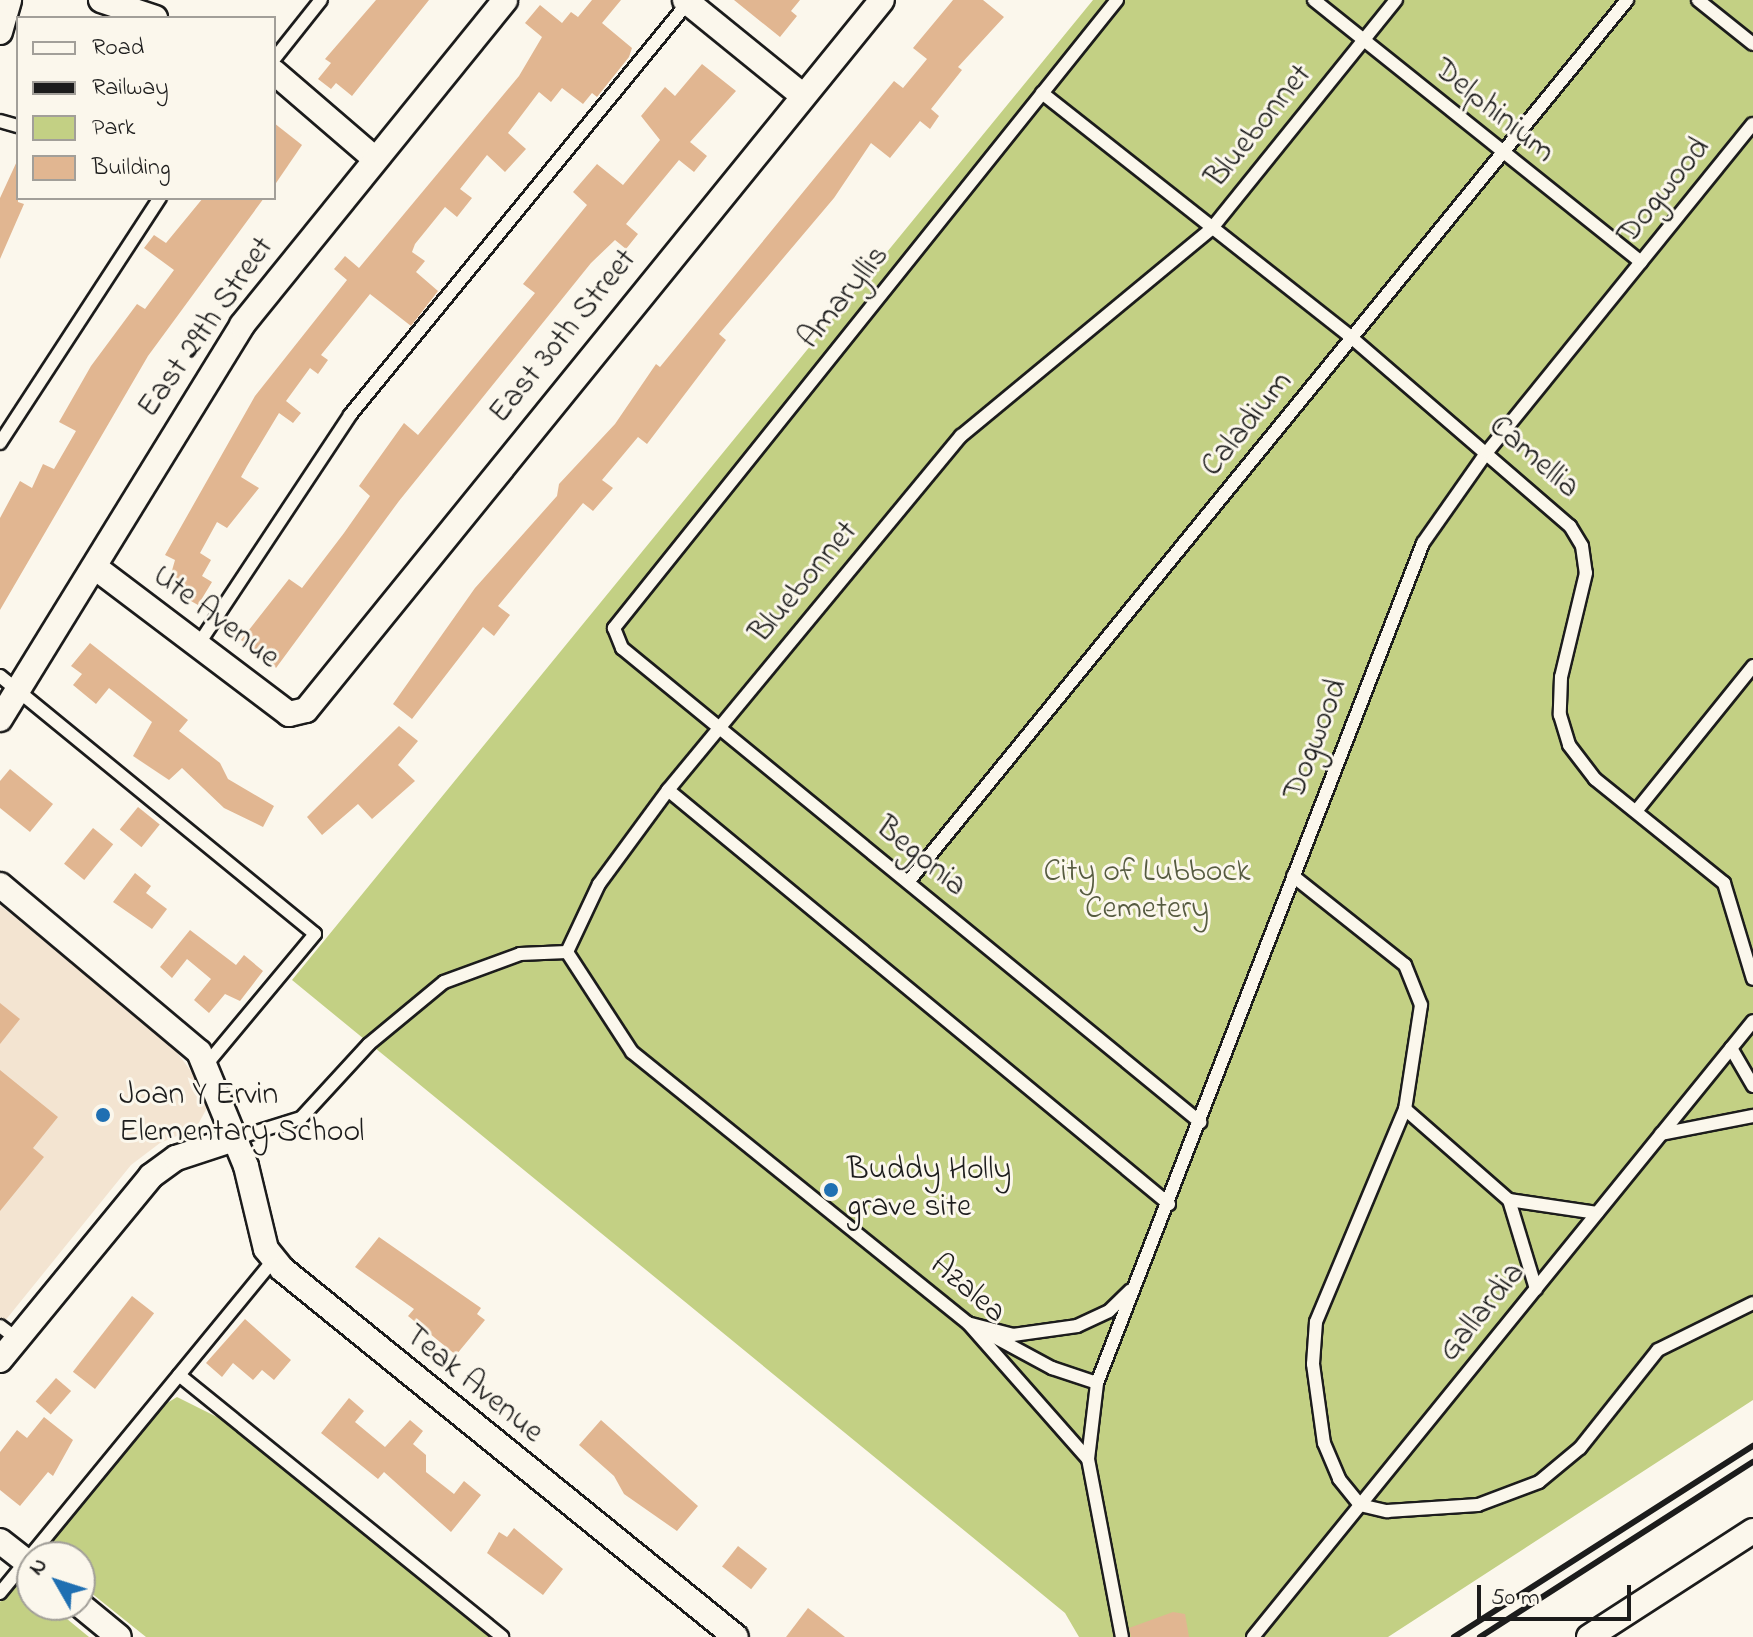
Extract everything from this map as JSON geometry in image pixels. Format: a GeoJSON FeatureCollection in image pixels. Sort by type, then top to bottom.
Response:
{"type":"FeatureCollection","features":[{"type":"Feature","properties":{"kind":"street"},"geometry":{"type":"LineString","coordinates":[[0,32],[9,0]]}},
{"type":"Feature","properties":{"kind":"street"},"geometry":{"type":"LineString","coordinates":[[101,0],[149,16]]}},
{"type":"Feature","properties":{"kind":"street","name":"East 29th Street"},"geometry":{"type":"LineString","coordinates":[[0,719],[96,568],[147,474],[242,325],[505,0]]}},
{"type":"Feature","properties":{"kind":"street","name":"East 30th Street"},"geometry":{"type":"LineString","coordinates":[[298,712],[323,697],[550,403],[882,0]]}},
{"type":"Feature","properties":{"kind":"street"},"geometry":{"type":"LineString","coordinates":[[687,1],[803,96]]}},
{"type":"Feature","properties":{"kind":"street"},"geometry":{"type":"LineString","coordinates":[[276,74],[375,159]]}},
{"type":"Feature","properties":{"kind":"street","name":"Ute Avenue"},"geometry":{"type":"LineString","coordinates":[[96,568],[289,714],[298,712]]}},
{"type":"Feature","properties":{"kind":"street"},"geometry":{"type":"LineString","coordinates":[[0,885],[178,1029],[206,1065]]}},
{"type":"Feature","properties":{"kind":"street","name":"Teak Avenue"},"geometry":{"type":"LineString","coordinates":[[206,1065],[237,1138],[256,1220],[274,1259],[326,1308],[736,1637]]}},
{"type":"Feature","properties":{"kind":"street"},"geometry":{"type":"LineString","coordinates":[[0,1360],[8,1332],[151,1176],[176,1158],[237,1138]]}},
{"type":"Feature","properties":{"kind":"street"},"geometry":{"type":"LineString","coordinates":[[1589,1637],[1753,1531]]}},
{"type":"Feature","properties":{"kind":"street"},"geometry":{"type":"LineString","coordinates":[[0,1541],[16,1554]]}},
{"type":"Feature","properties":{"kind":"street"},"geometry":{"type":"LineString","coordinates":[[96,1618],[119,1637]]}},
{"type":"Feature","properties":{"kind":"lane"},"geometry":{"type":"LineString","coordinates":[[276,56],[321,0]]}},
{"type":"Feature","properties":{"kind":"lane","name":"Amaryllis"},"geometry":{"type":"LineString","coordinates":[[614,628],[1117,0]]}},
{"type":"Feature","properties":{"kind":"lane","name":"Delphinium"},"geometry":{"type":"LineString","coordinates":[[1314,0],[1502,154],[1641,262]]}},
{"type":"Feature","properties":{"kind":"lane","name":"Bluebonnet"},"geometry":{"type":"LineString","coordinates":[[567,952],[599,884],[668,790],[961,436],[1212,228],[1396,0]]}},
{"type":"Feature","properties":{"kind":"lane","name":"Caladium"},"geometry":{"type":"LineString","coordinates":[[908,882],[1627,0]]}},
{"type":"Feature","properties":{"kind":"lane"},"geometry":{"type":"LineString","coordinates":[[1698,0],[1753,44]]}},
{"type":"Feature","properties":{"kind":"lane"},"geometry":{"type":"LineString","coordinates":[[198,645],[350,415],[687,1]]}},
{"type":"Feature","properties":{"kind":"lane","name":"Camellia"},"geometry":{"type":"LineString","coordinates":[[1042,93],[1352,338],[1552,506],[1582,546],[1586,573],[1566,648],[1560,715],[1569,745],[1595,779],[1724,883],[1753,979]]}},
{"type":"Feature","properties":{"kind":"lane","name":"Dogwood"},"geometry":{"type":"LineString","coordinates":[[1088,1459],[1097,1383],[1423,543],[1487,452],[1753,124]]}},
{"type":"Feature","properties":{"kind":"lane"},"geometry":{"type":"LineString","coordinates":[[0,443],[159,200]]}},
{"type":"Feature","properties":{"kind":"lane","name":"Begonia"},"geometry":{"type":"LineString","coordinates":[[614,628],[622,648],[1200,1122]]}},
{"type":"Feature","properties":{"kind":"lane"},"geometry":{"type":"LineString","coordinates":[[1637,810],[1753,666]]}},
{"type":"Feature","properties":{"kind":"lane"},"geometry":{"type":"LineString","coordinates":[[0,676],[315,934],[206,1065]]}},
{"type":"Feature","properties":{"kind":"lane"},"geometry":{"type":"LineString","coordinates":[[668,790],[1169,1204]]}},
{"type":"Feature","properties":{"kind":"lane"},"geometry":{"type":"LineString","coordinates":[[1293,876],[1405,965],[1415,981],[1421,1005],[1405,1109],[1316,1322],[1313,1364],[1324,1443],[1339,1479],[1360,1505],[1387,1511],[1478,1505],[1539,1482],[1580,1448],[1666,1344],[1753,1303]]}},
{"type":"Feature","properties":{"kind":"lane"},"geometry":{"type":"LineString","coordinates":[[237,1138],[301,1118],[369,1044],[444,982],[520,954],[567,952]]}},
{"type":"Feature","properties":{"kind":"lane","name":"Azalea"},"geometry":{"type":"LineString","coordinates":[[567,952],[632,1052],[998,1349],[1088,1459],[1122,1637]]}},
{"type":"Feature","properties":{"kind":"lane","name":"Gallardia"},"geometry":{"type":"LineString","coordinates":[[1253,1637],[1753,1021]]}},
{"type":"Feature","properties":{"kind":"lane"},"geometry":{"type":"LineString","coordinates":[[1731,1048],[1753,1086]]}},
{"type":"Feature","properties":{"kind":"lane"},"geometry":{"type":"LineString","coordinates":[[1405,1109],[1509,1200],[1536,1289]]}},
{"type":"Feature","properties":{"kind":"lane"},"geometry":{"type":"LineString","coordinates":[[1661,1134],[1753,1116]]}},
{"type":"Feature","properties":{"kind":"lane"},"geometry":{"type":"LineString","coordinates":[[1509,1200],[1597,1213]]}},
{"type":"Feature","properties":{"kind":"lane"},"geometry":{"type":"LineString","coordinates":[[47,1541],[274,1259]]}},
{"type":"Feature","properties":{"kind":"lane"},"geometry":{"type":"LineString","coordinates":[[968,1323],[1013,1335],[1077,1326],[1109,1311],[1135,1286]]}},
{"type":"Feature","properties":{"kind":"lane"},"geometry":{"type":"LineString","coordinates":[[968,1323],[1052,1368],[1097,1383]]}},
{"type":"Feature","properties":{"kind":"lane"},"geometry":{"type":"LineString","coordinates":[[179,1375],[502,1637]]}},
{"type":"Feature","properties":{"kind":"lane"},"geometry":{"type":"LineString","coordinates":[[0,1593],[16,1577]]}},
{"type":"Feature","properties":{"kind":"shaded area","name":"Joan Y Ervin Elementary School"},"geometry":{"type":"Polygon","coordinates":[[[0,905],[173,1047],[199,1082],[207,1108],[196,1128],[160,1143],[131,1165],[0,1327],[0,905]]]}},
{"type":"Feature","properties":{"kind":"green space","name":"City of Lubbock Cemetery"},"geometry":{"type":"Polygon","coordinates":[[[1093,0],[1753,0],[1753,1400],[1388,1637],[1079,1637],[1065,1613],[292,980],[1093,0]]]}},
{"type":"Feature","properties":{"kind":"green space"},"geometry":{"type":"Polygon","coordinates":[[[177,1397],[225,1421],[489,1637],[146,1637],[96,1597],[96,1541],[52,1541],[157,1409],[177,1397]]]}},
{"type":"Feature","properties":{"kind":"green space"},"geometry":{"type":"Polygon","coordinates":[[[14,1585],[16,1621],[70,1621],[89,1637],[0,1637],[0,1602],[14,1585]]]}},
{"type":"Feature","properties":{"kind":"building"},"geometry":{"type":"Polygon","coordinates":[[[376,0],[429,0],[352,96],[336,83],[331,89],[318,79],[331,63],[325,59],[376,0]]]}},
{"type":"Feature","properties":{"kind":"building"},"geometry":{"type":"Polygon","coordinates":[[[592,0],[621,0],[602,23],[632,48],[629,57],[597,97],[592,93],[583,104],[562,88],[551,102],[539,92],[508,133],[526,149],[505,172],[487,155],[460,189],[472,198],[457,217],[445,207],[415,244],[412,252],[425,261],[416,272],[438,291],[411,326],[370,294],[321,355],[328,360],[318,374],[310,368],[286,401],[301,413],[293,423],[279,413],[247,466],[241,477],[259,488],[227,528],[217,522],[200,553],[211,560],[202,576],[212,582],[198,605],[182,596],[185,590],[169,581],[175,560],[165,555],[255,396],[347,280],[334,269],[345,256],[359,268],[519,76],[542,37],[525,23],[540,5],[562,23],[571,12],[578,17],[592,0]]]}},
{"type":"Feature","properties":{"kind":"building"},"geometry":{"type":"Polygon","coordinates":[[[734,0],[800,0],[791,11],[797,16],[780,37],[734,0]]]}},
{"type":"Feature","properties":{"kind":"building"},"geometry":{"type":"Polygon","coordinates":[[[953,0],[983,0],[1004,17],[958,67],[962,70],[931,109],[939,116],[930,129],[920,121],[890,158],[871,143],[834,198],[719,334],[726,340],[647,444],[638,437],[602,480],[613,488],[593,511],[583,503],[498,606],[510,615],[494,636],[483,627],[412,719],[393,704],[475,588],[557,496],[559,484],[615,424],[656,364],[660,367],[894,81],[903,88],[927,59],[913,48],[953,0]]]}},
{"type":"Feature","properties":{"kind":"building"},"geometry":{"type":"Polygon","coordinates":[[[702,64],[736,91],[690,142],[707,156],[694,172],[679,160],[626,224],[638,234],[626,249],[615,240],[591,263],[399,501],[276,668],[241,640],[289,579],[302,588],[344,533],[370,496],[359,486],[404,423],[418,435],[535,293],[523,284],[587,205],[573,192],[597,164],[623,185],[660,140],[641,116],[665,87],[675,96],[702,64]]]}},
{"type":"Feature","properties":{"kind":"building"},"geometry":{"type":"Polygon","coordinates":[[[276,125],[302,145],[276,183],[276,125]]]}},
{"type":"Feature","properties":{"kind":"building"},"geometry":{"type":"Polygon","coordinates":[[[16,163],[16,200],[24,204],[0,259],[0,198],[16,163]]]}},
{"type":"Feature","properties":{"kind":"building"},"geometry":{"type":"Polygon","coordinates":[[[201,200],[263,200],[148,356],[0,610],[0,518],[20,481],[32,488],[43,464],[54,469],[76,431],[59,422],[91,366],[137,304],[145,309],[174,270],[144,248],[154,235],[166,243],[201,200]]]}},
{"type":"Feature","properties":{"kind":"building"},"geometry":{"type":"Polygon","coordinates":[[[90,643],[188,720],[179,731],[220,763],[228,779],[274,806],[263,827],[224,808],[182,768],[169,780],[133,756],[152,722],[109,688],[96,704],[73,685],[82,674],[71,666],[90,643]]]}},
{"type":"Feature","properties":{"kind":"building"},"geometry":{"type":"Polygon","coordinates":[[[399,726],[418,741],[398,765],[415,781],[372,819],[358,804],[322,835],[307,817],[399,726]]]}},
{"type":"Feature","properties":{"kind":"building"},"geometry":{"type":"Polygon","coordinates":[[[10,769],[53,804],[30,832],[0,808],[0,781],[10,769]]]}},
{"type":"Feature","properties":{"kind":"building"},"geometry":{"type":"Polygon","coordinates":[[[138,807],[160,825],[142,847],[120,830],[138,807]]]}},
{"type":"Feature","properties":{"kind":"building"},"geometry":{"type":"Polygon","coordinates":[[[93,828],[113,844],[84,880],[64,864],[93,828]]]}},
{"type":"Feature","properties":{"kind":"building"},"geometry":{"type":"Polygon","coordinates":[[[135,873],[151,886],[146,893],[167,909],[152,929],[113,902],[135,873]]]}},
{"type":"Feature","properties":{"kind":"building"},"geometry":{"type":"Polygon","coordinates":[[[190,930],[236,965],[244,955],[263,971],[240,1001],[225,994],[209,1013],[194,1000],[211,979],[187,959],[172,978],[160,967],[190,930]]]}},
{"type":"Feature","properties":{"kind":"building"},"geometry":{"type":"Polygon","coordinates":[[[0,1003],[20,1019],[0,1044],[0,1003]]]}},
{"type":"Feature","properties":{"kind":"building"},"geometry":{"type":"Polygon","coordinates":[[[0,1070],[58,1117],[33,1148],[44,1157],[0,1211],[0,1070]]]}},
{"type":"Feature","properties":{"kind":"building"},"geometry":{"type":"Polygon","coordinates":[[[379,1237],[481,1308],[477,1314],[485,1320],[456,1355],[408,1316],[414,1309],[355,1267],[379,1237]]]}},
{"type":"Feature","properties":{"kind":"building"},"geometry":{"type":"Polygon","coordinates":[[[132,1296],[154,1313],[95,1389],[73,1372],[132,1296]]]}},
{"type":"Feature","properties":{"kind":"building"},"geometry":{"type":"Polygon","coordinates":[[[245,1319],[291,1360],[274,1380],[262,1370],[253,1380],[233,1363],[222,1377],[206,1363],[245,1319]]]}},
{"type":"Feature","properties":{"kind":"building"},"geometry":{"type":"Polygon","coordinates":[[[56,1378],[71,1391],[51,1415],[36,1401],[56,1378]]]}},
{"type":"Feature","properties":{"kind":"building"},"geometry":{"type":"Polygon","coordinates":[[[349,1398],[364,1411],[355,1422],[385,1447],[410,1420],[423,1431],[413,1444],[426,1455],[426,1472],[454,1494],[464,1481],[481,1495],[451,1532],[384,1472],[378,1479],[321,1433],[349,1398]]]}},
{"type":"Feature","properties":{"kind":"building"},"geometry":{"type":"Polygon","coordinates":[[[44,1417],[73,1440],[53,1476],[48,1472],[20,1506],[0,1490],[0,1452],[17,1430],[27,1438],[44,1417]]]}},
{"type":"Feature","properties":{"kind":"building"},"geometry":{"type":"Polygon","coordinates":[[[601,1420],[698,1506],[677,1531],[624,1494],[614,1476],[579,1445],[601,1420]]]}},
{"type":"Feature","properties":{"kind":"building"},"geometry":{"type":"Polygon","coordinates":[[[514,1528],[563,1569],[543,1595],[487,1553],[499,1532],[507,1537],[514,1528]]]}},
{"type":"Feature","properties":{"kind":"building"},"geometry":{"type":"Polygon","coordinates":[[[738,1546],[767,1569],[751,1589],[722,1566],[738,1546]]]}},
{"type":"Feature","properties":{"kind":"building"},"geometry":{"type":"Polygon","coordinates":[[[808,1608],[845,1637],[786,1637],[808,1608]]]}},
{"type":"Feature","properties":{"kind":"building"},"geometry":{"type":"Polygon","coordinates":[[[1173,1612],[1185,1614],[1189,1637],[1131,1637],[1129,1628],[1173,1612]]]}},
{"type":"Feature","properties":{"kind":"railway"},"geometry":{"type":"LineString","coordinates":[[1454,1637],[1753,1446]]}},
{"type":"Feature","properties":{"kind":"railway"},"geometry":{"type":"LineString","coordinates":[[1480,1637],[1753,1462]]}},
{"type":"Feature","properties":{"kind":"place","name":"Joan Y Ervin Elementary School"},"geometry":{"type":"Point","coordinates":[103,1115]}},
{"type":"Feature","properties":{"kind":"place","name":"Buddy Holly grave site"},"geometry":{"type":"Point","coordinates":[831,1190]}}]}
